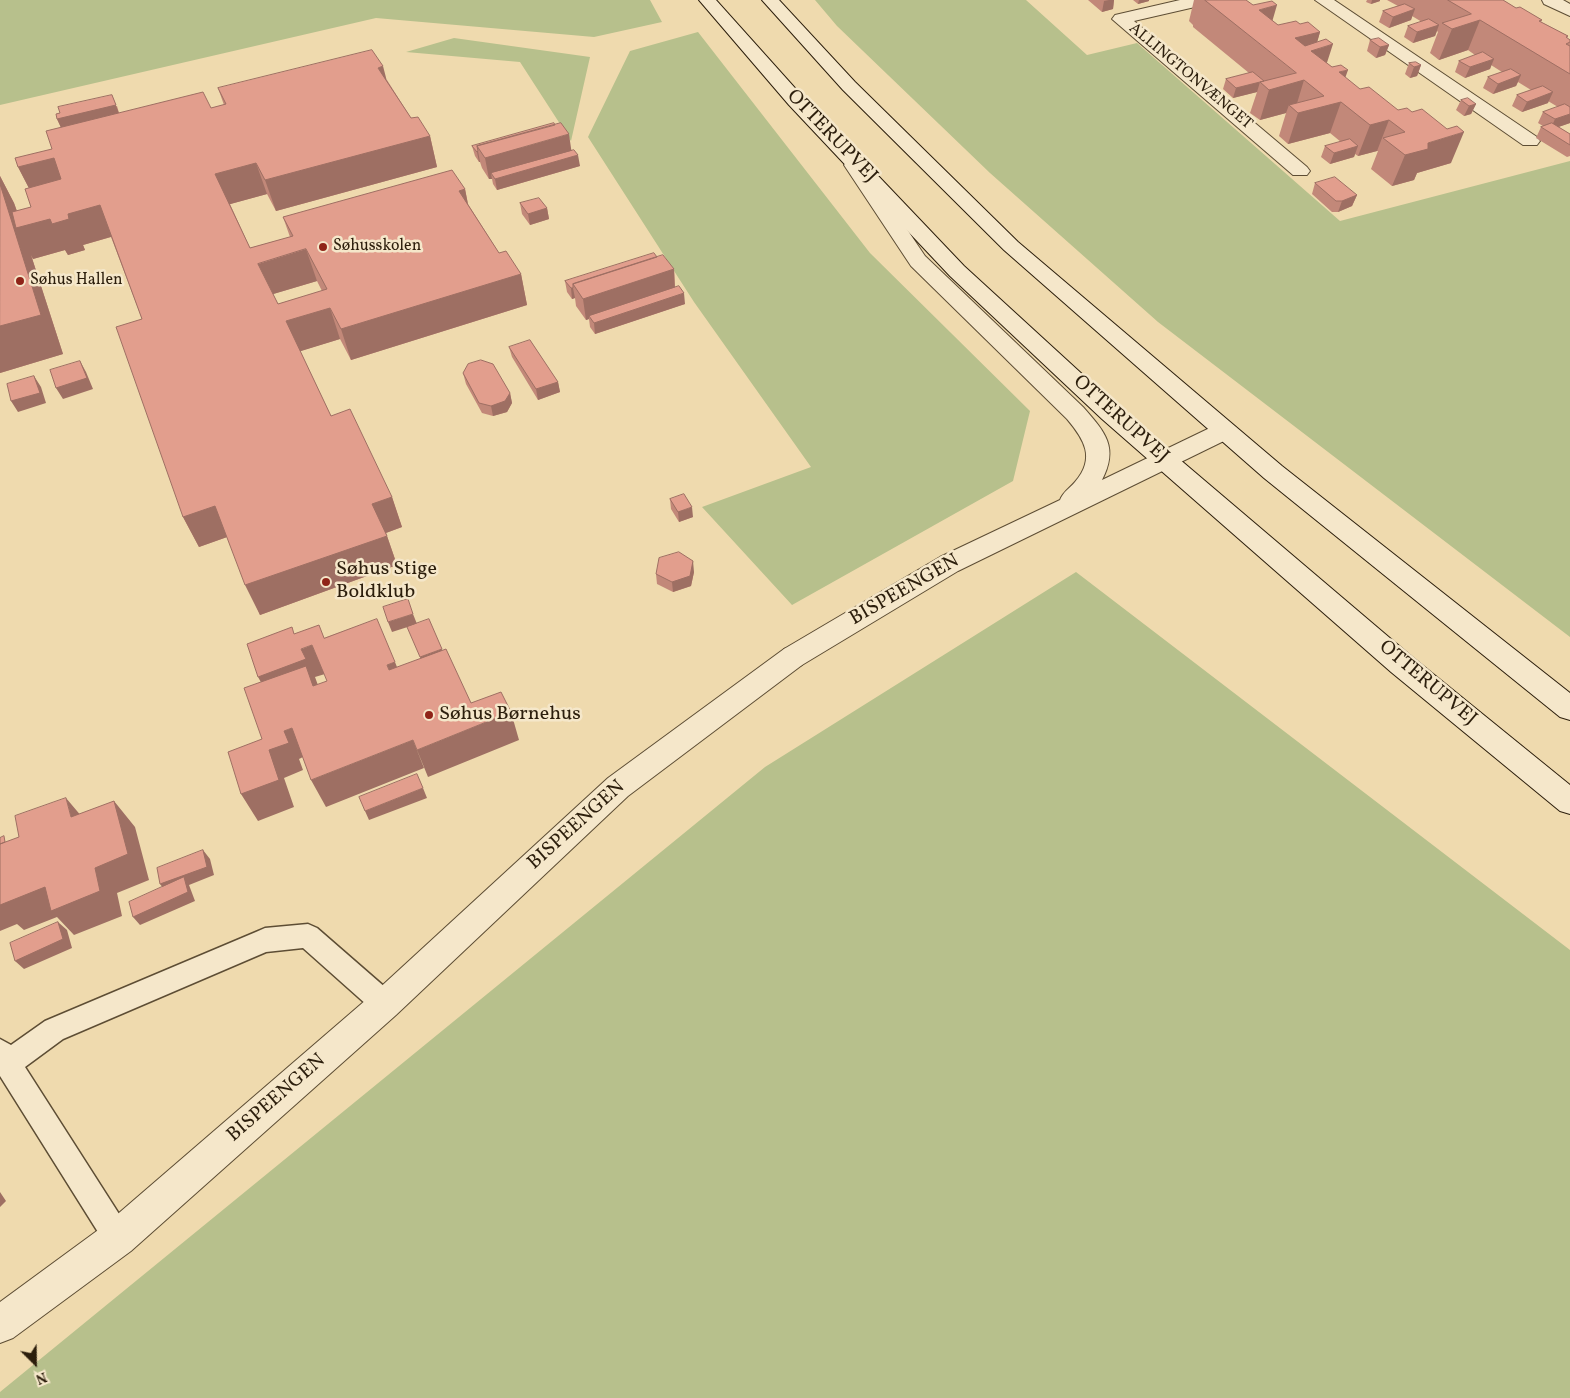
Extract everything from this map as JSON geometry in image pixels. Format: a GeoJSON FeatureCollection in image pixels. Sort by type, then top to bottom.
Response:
{"type":"FeatureCollection","features":[{"type":"Feature","properties":{"kind":"street","name":"OTTERUPVEJ"},"geometry":{"type":"LineString","coordinates":[[707,0],[796,101],[957,271],[1162,459],[1401,664],[1570,802]]}},
{"type":"Feature","properties":{"kind":"street"},"geometry":{"type":"LineString","coordinates":[[770,0],[849,86],[1011,246],[1224,431],[1467,629],[1570,710]]}},
{"type":"Feature","properties":{"kind":"street","name":"ALLINGTONVÆNGET"},"geometry":{"type":"LineString","coordinates":[[1202,0],[1121,19],[1300,172]]}},
{"type":"Feature","properties":{"kind":"street"},"geometry":{"type":"LineString","coordinates":[[1323,0],[1530,142]]}},
{"type":"Feature","properties":{"kind":"street"},"geometry":{"type":"LineString","coordinates":[[1550,0],[1570,11]]}},
{"type":"Feature","properties":{"kind":"street"},"geometry":{"type":"LineString","coordinates":[[845,151],[918,261],[1075,413],[1095,437],[1099,452],[1094,474],[1081,493],[1049,516]]}},
{"type":"Feature","properties":{"kind":"street","name":"BISPEENGEN"},"geometry":{"type":"LineString","coordinates":[[0,1325],[118,1238],[385,1004],[618,787],[793,657],[949,564],[1162,459],[1224,431]]}},
{"type":"Feature","properties":{"kind":"lane"},"geometry":{"type":"LineString","coordinates":[[118,1238],[4,1058],[54,1030],[265,940],[308,936],[385,1004]]}},
{"type":"Feature","properties":{"kind":"green space"},"geometry":{"type":"Polygon","coordinates":[[[0,0],[650,0],[662,22],[594,37],[376,18],[0,105],[0,0]]]}},
{"type":"Feature","properties":{"kind":"green space"},"geometry":{"type":"Polygon","coordinates":[[[815,0],[1026,0],[1087,55],[1137,43],[1340,221],[1570,161],[1570,637],[1158,322],[990,173],[837,26],[815,0]]]}},
{"type":"Feature","properties":{"kind":"green space"},"geometry":{"type":"Polygon","coordinates":[[[698,32],[870,253],[1030,411],[1013,481],[792,605],[702,507],[811,467],[694,302],[588,137],[630,51],[698,32]]]}},
{"type":"Feature","properties":{"kind":"green space"},"geometry":{"type":"Polygon","coordinates":[[[454,38],[590,57],[571,141],[520,62],[406,52],[454,38]]]}},
{"type":"Feature","properties":{"kind":"green space"},"geometry":{"type":"Polygon","coordinates":[[[1076,572],[1570,950],[1570,1398],[0,1398],[0,1392],[765,767],[1076,572]]]}},
{"type":"Feature","properties":{"kind":"building"},"geometry":{"type":"Polygon","coordinates":[[[1205,0],[1246,0],[1253,5],[1272,1],[1277,5],[1259,10],[1278,25],[1296,21],[1300,24],[1308,22],[1320,32],[1295,38],[1305,46],[1326,39],[1333,44],[1311,51],[1332,67],[1341,65],[1348,70],[1339,72],[1360,89],[1369,87],[1398,110],[1407,108],[1412,112],[1422,109],[1447,129],[1457,126],[1464,132],[1428,143],[1428,149],[1405,155],[1383,138],[1405,132],[1389,120],[1370,125],[1341,102],[1298,113],[1289,105],[1324,96],[1304,80],[1269,90],[1260,82],[1296,73],[1205,0]]]}},
{"type":"Feature","properties":{"kind":"building"},"geometry":{"type":"Polygon","coordinates":[[[1448,0],[1503,0],[1516,8],[1520,7],[1542,20],[1539,21],[1568,36],[1566,37],[1570,42],[1566,44],[1570,46],[1570,74],[1480,20],[1452,29],[1442,23],[1471,14],[1448,0]]]}},
{"type":"Feature","properties":{"kind":"building"},"geometry":{"type":"Polygon","coordinates":[[[1405,4],[1415,9],[1393,17],[1383,11],[1405,4]]]}},
{"type":"Feature","properties":{"kind":"building"},"geometry":{"type":"Polygon","coordinates":[[[1429,19],[1439,25],[1417,32],[1408,26],[1429,19]]]}},
{"type":"Feature","properties":{"kind":"building"},"geometry":{"type":"Polygon","coordinates":[[[1379,38],[1389,45],[1380,47],[1370,40],[1379,38]]]}},
{"type":"Feature","properties":{"kind":"building"},"geometry":{"type":"Polygon","coordinates":[[[372,50],[383,66],[378,68],[411,118],[418,117],[430,136],[265,180],[256,163],[215,174],[250,248],[293,236],[283,217],[452,170],[465,189],[459,191],[499,253],[506,251],[521,274],[341,329],[330,308],[286,321],[331,416],[350,409],[392,497],[372,504],[387,536],[245,585],[215,506],[183,517],[116,327],[142,319],[100,205],[68,214],[69,219],[52,224],[50,219],[16,228],[12,212],[31,207],[25,189],[61,179],[54,158],[18,167],[15,158],[52,149],[46,131],[203,92],[211,108],[226,104],[218,88],[372,50]],[[306,249],[258,264],[278,304],[327,289],[306,249]]]}},
{"type":"Feature","properties":{"kind":"building"},"geometry":{"type":"Polygon","coordinates":[[[1483,52],[1494,59],[1470,67],[1459,61],[1483,52]]]}},
{"type":"Feature","properties":{"kind":"building"},"geometry":{"type":"Polygon","coordinates":[[[1416,62],[1421,65],[1414,67],[1409,63],[1416,62]]]}},
{"type":"Feature","properties":{"kind":"building"},"geometry":{"type":"Polygon","coordinates":[[[1511,69],[1521,75],[1498,84],[1488,77],[1511,69]]]}},
{"type":"Feature","properties":{"kind":"building"},"geometry":{"type":"Polygon","coordinates":[[[1253,72],[1264,81],[1236,88],[1226,79],[1253,72]]]}},
{"type":"Feature","properties":{"kind":"building"},"geometry":{"type":"Polygon","coordinates":[[[1543,86],[1553,92],[1527,102],[1517,95],[1543,86]]]}},
{"type":"Feature","properties":{"kind":"building"},"geometry":{"type":"Polygon","coordinates":[[[112,95],[116,105],[57,119],[56,114],[60,113],[58,107],[112,95]]]}},
{"type":"Feature","properties":{"kind":"building"},"geometry":{"type":"Polygon","coordinates":[[[1468,98],[1476,104],[1469,106],[1461,100],[1468,98]]]}},
{"type":"Feature","properties":{"kind":"building"},"geometry":{"type":"Polygon","coordinates":[[[1565,104],[1570,107],[1570,114],[1555,119],[1543,112],[1565,104]]]}},
{"type":"Feature","properties":{"kind":"building"},"geometry":{"type":"Polygon","coordinates":[[[554,123],[555,125],[477,146],[477,152],[472,146],[554,123]]]}},
{"type":"Feature","properties":{"kind":"building"},"geometry":{"type":"Polygon","coordinates":[[[561,123],[569,134],[485,158],[477,146],[561,123]]]}},
{"type":"Feature","properties":{"kind":"building"},"geometry":{"type":"Polygon","coordinates":[[[1552,123],[1570,134],[1570,145],[1541,127],[1552,123]]]}},
{"type":"Feature","properties":{"kind":"building"},"geometry":{"type":"Polygon","coordinates":[[[1350,139],[1358,146],[1334,153],[1325,146],[1350,139]]]}},
{"type":"Feature","properties":{"kind":"building"},"geometry":{"type":"Polygon","coordinates":[[[574,150],[578,155],[495,179],[491,173],[574,150]]]}},
{"type":"Feature","properties":{"kind":"building"},"geometry":{"type":"Polygon","coordinates":[[[1335,177],[1357,195],[1342,201],[1336,201],[1315,183],[1335,177]]]}},
{"type":"Feature","properties":{"kind":"building"},"geometry":{"type":"Polygon","coordinates":[[[0,184],[41,315],[0,326],[0,184]]]}},
{"type":"Feature","properties":{"kind":"building"},"geometry":{"type":"Polygon","coordinates":[[[539,198],[547,208],[528,214],[520,203],[539,198]]]}},
{"type":"Feature","properties":{"kind":"building"},"geometry":{"type":"Polygon","coordinates":[[[654,253],[657,257],[573,284],[573,288],[565,281],[654,253]]]}},
{"type":"Feature","properties":{"kind":"building"},"geometry":{"type":"Polygon","coordinates":[[[663,255],[674,269],[583,299],[573,284],[663,255]]]}},
{"type":"Feature","properties":{"kind":"building"},"geometry":{"type":"Polygon","coordinates":[[[679,286],[684,293],[594,323],[589,316],[679,286]]]}},
{"type":"Feature","properties":{"kind":"building"},"geometry":{"type":"Polygon","coordinates":[[[530,340],[558,382],[536,389],[509,347],[530,340]]]}},
{"type":"Feature","properties":{"kind":"building"},"geometry":{"type":"Polygon","coordinates":[[[481,360],[493,364],[510,393],[505,401],[491,406],[479,403],[463,373],[468,364],[481,360]]]}},
{"type":"Feature","properties":{"kind":"building"},"geometry":{"type":"Polygon","coordinates":[[[80,361],[87,378],[56,388],[50,370],[80,361]]]}},
{"type":"Feature","properties":{"kind":"building"},"geometry":{"type":"Polygon","coordinates":[[[34,376],[40,393],[11,401],[7,384],[34,376]]]}},
{"type":"Feature","properties":{"kind":"building"},"geometry":{"type":"Polygon","coordinates":[[[684,494],[692,507],[678,512],[670,499],[684,494]]]}},
{"type":"Feature","properties":{"kind":"building"},"geometry":{"type":"Polygon","coordinates":[[[679,552],[693,561],[690,576],[672,582],[656,574],[659,558],[679,552]]]}},
{"type":"Feature","properties":{"kind":"building"},"geometry":{"type":"Polygon","coordinates":[[[408,599],[413,614],[388,622],[383,607],[408,599]]]}},
{"type":"Feature","properties":{"kind":"building"},"geometry":{"type":"Polygon","coordinates":[[[377,619],[395,662],[387,665],[389,670],[446,649],[471,703],[501,692],[511,712],[417,750],[413,740],[311,780],[292,728],[284,731],[289,743],[269,750],[279,780],[241,794],[228,752],[262,739],[244,688],[306,666],[313,686],[327,681],[312,645],[301,649],[306,659],[258,677],[247,644],[292,627],[294,634],[319,625],[324,638],[377,619]]]}},
{"type":"Feature","properties":{"kind":"building"},"geometry":{"type":"Polygon","coordinates":[[[429,619],[442,649],[420,657],[407,627],[429,619]]]}},
{"type":"Feature","properties":{"kind":"building"},"geometry":{"type":"Polygon","coordinates":[[[417,774],[423,788],[365,811],[359,797],[417,774]]]}},
{"type":"Feature","properties":{"kind":"building"},"geometry":{"type":"Polygon","coordinates":[[[66,798],[71,817],[114,801],[128,854],[95,868],[100,891],[51,911],[45,887],[0,905],[0,844],[19,837],[15,816],[66,798]]]}},
{"type":"Feature","properties":{"kind":"building"},"geometry":{"type":"Polygon","coordinates":[[[4,836],[5,842],[0,844],[0,838],[4,836]]]}},
{"type":"Feature","properties":{"kind":"building"},"geometry":{"type":"Polygon","coordinates":[[[203,850],[207,867],[160,884],[157,868],[203,850]]]}},
{"type":"Feature","properties":{"kind":"building"},"geometry":{"type":"Polygon","coordinates":[[[184,877],[188,892],[133,917],[129,902],[184,877]]]}},
{"type":"Feature","properties":{"kind":"building"},"geometry":{"type":"Polygon","coordinates":[[[58,922],[63,939],[15,961],[10,943],[58,922]]]}},
{"type":"Feature","properties":{"kind":"place","name":"Søhusskolen"},"geometry":{"type":"Point","coordinates":[323,247]}},
{"type":"Feature","properties":{"kind":"place","name":"Søhus Hallen"},"geometry":{"type":"Point","coordinates":[20,281]}},
{"type":"Feature","properties":{"kind":"place","name":"Søhus Stige Boldklub"},"geometry":{"type":"Point","coordinates":[326,582]}},
{"type":"Feature","properties":{"kind":"place","name":"Søhus Børnehus"},"geometry":{"type":"Point","coordinates":[429,715]}}]}
